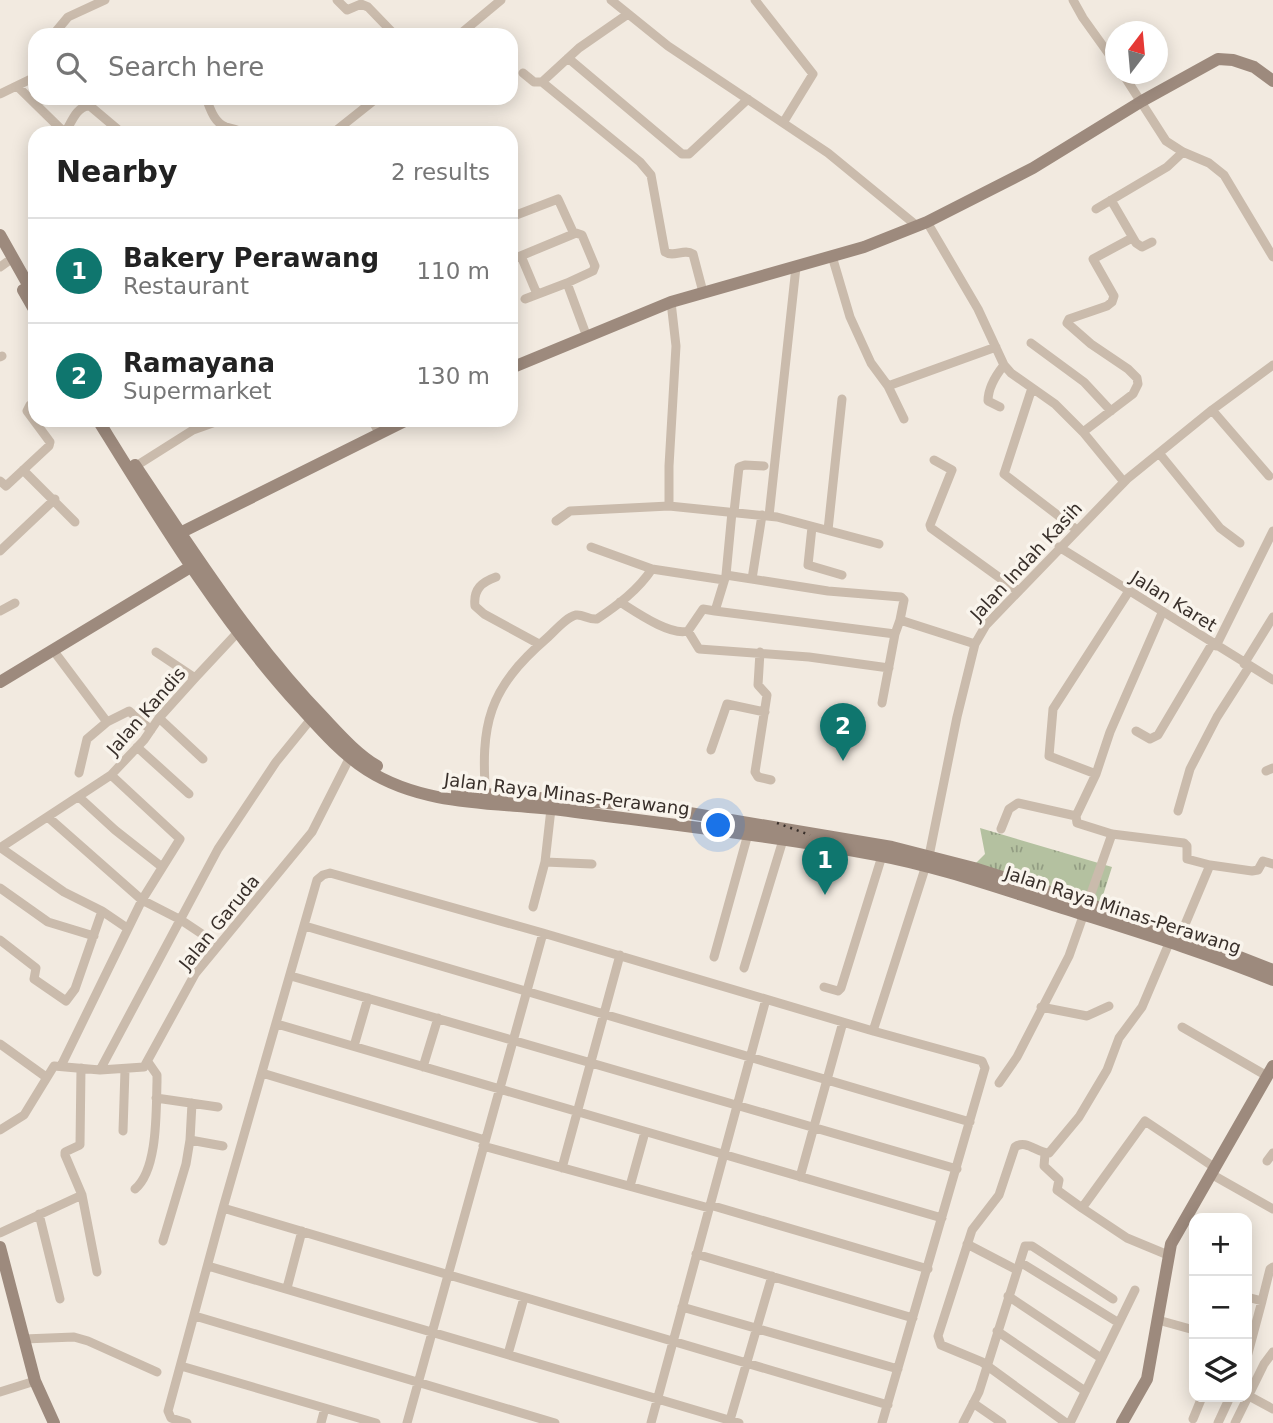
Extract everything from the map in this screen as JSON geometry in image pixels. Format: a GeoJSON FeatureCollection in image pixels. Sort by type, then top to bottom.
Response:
{"type":"FeatureCollection","features":[{"type":"Feature","properties":{"kind":"main road"},"geometry":{"type":"LineString","coordinates":[[518,365],[671,302],[864,247],[922,224],[1032,168],[1142,101],[1218,59],[1233,60],[1254,67],[1273,80]]}},
{"type":"Feature","properties":{"kind":"main road"},"geometry":{"type":"LineString","coordinates":[[0,235],[28,283]]}},
{"type":"Feature","properties":{"kind":"main road"},"geometry":{"type":"LineString","coordinates":[[0,250],[4,265],[28,301]]}},
{"type":"Feature","properties":{"kind":"main road","name":"Jalan Raya Minas-Perawang"},"geometry":{"type":"LineString","coordinates":[[103,427],[177,535]]}},
{"type":"Feature","properties":{"kind":"main road","name":"Jalan Raya Minas-Perawang"},"geometry":{"type":"LineString","coordinates":[[111,427],[238,632],[312,719],[350,757],[373,773],[399,785],[458,801],[648,806],[892,847],[928,861],[1273,970]]}},
{"type":"Feature","properties":{"kind":"main road"},"geometry":{"type":"LineString","coordinates":[[177,535],[394,427]]}},
{"type":"Feature","properties":{"kind":"main road"},"geometry":{"type":"LineString","coordinates":[[0,682],[195,564]]}},
{"type":"Feature","properties":{"kind":"main road","name":"Jalan Raya Minas-Perawang"},"geometry":{"type":"LineString","coordinates":[[195,564],[311,704],[369,762],[392,774],[486,800],[748,834],[928,861]]}},
{"type":"Feature","properties":{"kind":"main road","name":"Jalan Raya Minas-Perawang"},"geometry":{"type":"LineString","coordinates":[[1175,937],[1273,980]]}},
{"type":"Feature","properties":{"kind":"main road"},"geometry":{"type":"LineString","coordinates":[[1122,1423],[1147,1379],[1171,1244],[1270,1071]]}},
{"type":"Feature","properties":{"kind":"main road"},"geometry":{"type":"LineString","coordinates":[[0,1247],[35,1381],[54,1423]]}},
{"type":"Feature","properties":{"kind":"street"},"geometry":{"type":"LineString","coordinates":[[59,28],[68,17],[105,0]]}},
{"type":"Feature","properties":{"kind":"street"},"geometry":{"type":"LineString","coordinates":[[337,0],[347,10],[361,4],[369,7],[388,28]]}},
{"type":"Feature","properties":{"kind":"street"},"geometry":{"type":"LineString","coordinates":[[467,28],[501,0]]}},
{"type":"Feature","properties":{"kind":"street"},"geometry":{"type":"LineString","coordinates":[[611,0],[668,46],[828,153],[922,224],[978,310],[1004,365],[1011,373],[1055,404],[1083,432],[1124,482]]}},
{"type":"Feature","properties":{"kind":"street"},"geometry":{"type":"LineString","coordinates":[[755,0],[813,74],[783,122]]}},
{"type":"Feature","properties":{"kind":"street"},"geometry":{"type":"LineString","coordinates":[[1078,2],[1105,47]]}},
{"type":"Feature","properties":{"kind":"street"},"geometry":{"type":"LineString","coordinates":[[542,82],[568,58],[628,14]]}},
{"type":"Feature","properties":{"kind":"street"},"geometry":{"type":"LineString","coordinates":[[568,58],[682,154],[689,154],[748,99]]}},
{"type":"Feature","properties":{"kind":"street"},"geometry":{"type":"LineString","coordinates":[[523,73],[534,82],[542,82],[645,168],[650,175],[665,252],[671,255],[686,251],[694,254],[703,292]]}},
{"type":"Feature","properties":{"kind":"street"},"geometry":{"type":"LineString","coordinates":[[0,94],[28,81]]}},
{"type":"Feature","properties":{"kind":"street"},"geometry":{"type":"LineString","coordinates":[[1130,84],[1166,141],[1209,163],[1224,175],[1273,257]]}},
{"type":"Feature","properties":{"kind":"street"},"geometry":{"type":"LineString","coordinates":[[18,87],[28,97]]}},
{"type":"Feature","properties":{"kind":"street"},"geometry":{"type":"LineString","coordinates":[[36,105],[58,126]]}},
{"type":"Feature","properties":{"kind":"street"},"geometry":{"type":"LineString","coordinates":[[69,126],[85,105],[90,106],[114,126]]}},
{"type":"Feature","properties":{"kind":"street"},"geometry":{"type":"LineString","coordinates":[[209,105],[222,126]]}},
{"type":"Feature","properties":{"kind":"street"},"geometry":{"type":"LineString","coordinates":[[345,126],[369,105]]}},
{"type":"Feature","properties":{"kind":"street"},"geometry":{"type":"LineString","coordinates":[[1096,209],[1167,167],[1183,152]]}},
{"type":"Feature","properties":{"kind":"street"},"geometry":{"type":"LineString","coordinates":[[518,214],[558,199],[573,234]]}},
{"type":"Feature","properties":{"kind":"street"},"geometry":{"type":"LineString","coordinates":[[1111,200],[1132,238],[1141,247],[1152,242]]}},
{"type":"Feature","properties":{"kind":"street"},"geometry":{"type":"LineString","coordinates":[[518,257],[573,234],[582,235],[595,265],[593,271],[525,299]]}},
{"type":"Feature","properties":{"kind":"street"},"geometry":{"type":"LineString","coordinates":[[1083,432],[1133,394],[1137,378],[1067,323],[1069,319],[1112,302],[1114,296],[1093,259],[1132,238]]}},
{"type":"Feature","properties":{"kind":"street"},"geometry":{"type":"LineString","coordinates":[[521,256],[537,294]]}},
{"type":"Feature","properties":{"kind":"street"},"geometry":{"type":"LineString","coordinates":[[832,256],[850,317],[871,363],[888,386],[904,419]]}},
{"type":"Feature","properties":{"kind":"street"},"geometry":{"type":"LineString","coordinates":[[752,579],[766,516],[796,267]]}},
{"type":"Feature","properties":{"kind":"street"},"geometry":{"type":"LineString","coordinates":[[567,283],[587,337]]}},
{"type":"Feature","properties":{"kind":"street"},"geometry":{"type":"LineString","coordinates":[[669,506],[676,346],[671,302]]}},
{"type":"Feature","properties":{"kind":"street"},"geometry":{"type":"LineString","coordinates":[[1031,343],[1083,382],[1111,411]]}},
{"type":"Feature","properties":{"kind":"street"},"geometry":{"type":"LineString","coordinates":[[888,386],[996,347]]}},
{"type":"Feature","properties":{"kind":"street"},"geometry":{"type":"LineString","coordinates":[[1000,407],[988,401],[987,397],[996,375],[1004,365]]}},
{"type":"Feature","properties":{"kind":"street","name":"Jalan Indah Kasih"},"geometry":{"type":"LineString","coordinates":[[873,1031],[928,861],[957,717],[975,644],[986,625],[1124,482],[1212,410],[1273,365]]}},
{"type":"Feature","properties":{"kind":"street"},"geometry":{"type":"LineString","coordinates":[[1032,388],[1004,474],[1077,530]]}},
{"type":"Feature","properties":{"kind":"street"},"geometry":{"type":"LineString","coordinates":[[828,530],[842,399]]}},
{"type":"Feature","properties":{"kind":"street"},"geometry":{"type":"LineString","coordinates":[[1212,410],[1269,476]]}},
{"type":"Feature","properties":{"kind":"street"},"geometry":{"type":"LineString","coordinates":[[2,486],[49,446],[50,442],[39,427]]}},
{"type":"Feature","properties":{"kind":"street"},"geometry":{"type":"LineString","coordinates":[[136,466],[201,427]]}},
{"type":"Feature","properties":{"kind":"street"},"geometry":{"type":"LineString","coordinates":[[376,427],[380,434]]}},
{"type":"Feature","properties":{"kind":"street"},"geometry":{"type":"LineString","coordinates":[[1159,453],[1220,528],[1240,542]]}},
{"type":"Feature","properties":{"kind":"street"},"geometry":{"type":"LineString","coordinates":[[934,460],[952,470],[930,528],[1018,591]]}},
{"type":"Feature","properties":{"kind":"street"},"geometry":{"type":"LineString","coordinates":[[715,611],[725,578],[740,466],[764,467]]}},
{"type":"Feature","properties":{"kind":"street"},"geometry":{"type":"LineString","coordinates":[[23,470],[55,499],[75,522]]}},
{"type":"Feature","properties":{"kind":"street"},"geometry":{"type":"LineString","coordinates":[[0,551],[55,499]]}},
{"type":"Feature","properties":{"kind":"street"},"geometry":{"type":"LineString","coordinates":[[556,521],[570,511],[669,506],[766,516],[879,544]]}},
{"type":"Feature","properties":{"kind":"street"},"geometry":{"type":"LineString","coordinates":[[813,527],[808,565],[842,575]]}},
{"type":"Feature","properties":{"kind":"street"},"geometry":{"type":"LineString","coordinates":[[1136,732],[1150,739],[1158,735],[1214,645],[1273,531]]}},
{"type":"Feature","properties":{"kind":"street"},"geometry":{"type":"LineString","coordinates":[[591,547],[652,569],[901,597],[904,600],[883,703]]}},
{"type":"Feature","properties":{"kind":"street","name":"Jalan Karet"},"geometry":{"type":"LineString","coordinates":[[1059,547],[1273,680]]}},
{"type":"Feature","properties":{"kind":"street"},"geometry":{"type":"LineString","coordinates":[[486,800],[484,758],[488,717],[492,704],[510,676],[573,616],[580,615],[597,620],[642,584],[652,569]]}},
{"type":"Feature","properties":{"kind":"street"},"geometry":{"type":"LineString","coordinates":[[496,577],[482,583],[476,590],[475,606],[484,614],[540,645]]}},
{"type":"Feature","properties":{"kind":"street"},"geometry":{"type":"LineString","coordinates":[[1096,774],[1049,756],[1051,716],[1129,592]]}},
{"type":"Feature","properties":{"kind":"street"},"geometry":{"type":"LineString","coordinates":[[620,602],[648,619],[676,631],[688,631]]}},
{"type":"Feature","properties":{"kind":"street"},"geometry":{"type":"LineString","coordinates":[[0,611],[15,603]]}},
{"type":"Feature","properties":{"kind":"street"},"geometry":{"type":"LineString","coordinates":[[688,631],[704,609],[895,635]]}},
{"type":"Feature","properties":{"kind":"street"},"geometry":{"type":"LineString","coordinates":[[1162,612],[1110,732],[1096,774],[1076,816],[1077,823],[1112,834],[1184,843],[1187,846],[1187,859],[1210,865],[1256,871],[1263,862],[1273,864]]}},
{"type":"Feature","properties":{"kind":"street"},"geometry":{"type":"LineString","coordinates":[[1178,811],[1190,769],[1273,617]]}},
{"type":"Feature","properties":{"kind":"street"},"geometry":{"type":"LineString","coordinates":[[900,620],[975,644]]}},
{"type":"Feature","properties":{"kind":"street"},"geometry":{"type":"LineString","coordinates":[[688,631],[699,649],[760,652],[888,668]]}},
{"type":"Feature","properties":{"kind":"street","name":"Jalan Kandis"},"geometry":{"type":"LineString","coordinates":[[1,848],[111,775],[238,632]]}},
{"type":"Feature","properties":{"kind":"street"},"geometry":{"type":"LineString","coordinates":[[53,650],[107,722]]}},
{"type":"Feature","properties":{"kind":"street"},"geometry":{"type":"LineString","coordinates":[[156,652],[195,678]]}},
{"type":"Feature","properties":{"kind":"street"},"geometry":{"type":"LineString","coordinates":[[760,652],[758,685],[767,693],[754,772],[758,778],[771,780]]}},
{"type":"Feature","properties":{"kind":"street"},"geometry":{"type":"LineString","coordinates":[[711,750],[727,704],[765,712]]}},
{"type":"Feature","properties":{"kind":"street"},"geometry":{"type":"LineString","coordinates":[[79,773],[87,739],[107,722],[129,711],[151,730]]}},
{"type":"Feature","properties":{"kind":"street"},"geometry":{"type":"LineString","coordinates":[[159,718],[203,759]]}},
{"type":"Feature","properties":{"kind":"street"},"geometry":{"type":"LineString","coordinates":[[100,1070],[218,849],[276,762],[312,719]]}},
{"type":"Feature","properties":{"kind":"street"},"geometry":{"type":"LineString","coordinates":[[137,747],[189,794]]}},
{"type":"Feature","properties":{"kind":"street","name":"Jalan Garuda"},"geometry":{"type":"LineString","coordinates":[[148,1062],[195,974],[312,832],[350,757]]}},
{"type":"Feature","properties":{"kind":"street"},"geometry":{"type":"LineString","coordinates":[[61,1066],[127,928],[179,843],[179,836],[111,775]]}},
{"type":"Feature","properties":{"kind":"street"},"geometry":{"type":"LineString","coordinates":[[79,797],[162,867]]}},
{"type":"Feature","properties":{"kind":"street"},"geometry":{"type":"LineString","coordinates":[[1001,828],[1009,809],[1018,803],[1076,816]]}},
{"type":"Feature","properties":{"kind":"street"},"geometry":{"type":"LineString","coordinates":[[533,907],[545,863],[551,809]]}},
{"type":"Feature","properties":{"kind":"street"},"geometry":{"type":"LineString","coordinates":[[49,818],[142,900],[181,920],[217,944]]}},
{"type":"Feature","properties":{"kind":"street"},"geometry":{"type":"LineString","coordinates":[[714,957],[748,834]]}},
{"type":"Feature","properties":{"kind":"street"},"geometry":{"type":"LineString","coordinates":[[999,1083],[1017,1057],[1069,956],[1112,834]]}},
{"type":"Feature","properties":{"kind":"street"},"geometry":{"type":"LineString","coordinates":[[744,968],[783,840]]}},
{"type":"Feature","properties":{"kind":"street"},"geometry":{"type":"LineString","coordinates":[[1,848],[64,892],[102,911],[127,928]]}},
{"type":"Feature","properties":{"kind":"street"},"geometry":{"type":"LineString","coordinates":[[824,987],[838,991],[841,988],[881,856]]}},
{"type":"Feature","properties":{"kind":"street"},"geometry":{"type":"LineString","coordinates":[[545,863],[592,864]]}},
{"type":"Feature","properties":{"kind":"street"},"geometry":{"type":"LineString","coordinates":[[1045,1154],[1054,1150],[1086,1107],[1107,1070],[1119,1038],[1142,1007],[1210,865]]}},
{"type":"Feature","properties":{"kind":"street"},"geometry":{"type":"LineString","coordinates":[[187,1423],[173,1419],[168,1413],[223,1208],[317,880],[323,874],[330,873],[983,1062],[985,1073],[882,1423]]}},
{"type":"Feature","properties":{"kind":"street"},"geometry":{"type":"LineString","coordinates":[[0,888],[48,922],[94,936]]}},
{"type":"Feature","properties":{"kind":"street"},"geometry":{"type":"LineString","coordinates":[[0,940],[36,968],[34,977],[37,981],[66,1001],[75,989],[102,911]]}},
{"type":"Feature","properties":{"kind":"street"},"geometry":{"type":"LineString","coordinates":[[305,926],[970,1122]]}},
{"type":"Feature","properties":{"kind":"street"},"geometry":{"type":"LineString","coordinates":[[407,1423],[543,933]]}},
{"type":"Feature","properties":{"kind":"street"},"geometry":{"type":"LineString","coordinates":[[562,1168],[620,955]]}},
{"type":"Feature","properties":{"kind":"street"},"geometry":{"type":"LineString","coordinates":[[291,976],[957,1169]]}},
{"type":"Feature","properties":{"kind":"street"},"geometry":{"type":"LineString","coordinates":[[354,1046],[368,998]]}},
{"type":"Feature","properties":{"kind":"street"},"geometry":{"type":"LineString","coordinates":[[651,1423],[766,999]]}},
{"type":"Feature","properties":{"kind":"street"},"geometry":{"type":"LineString","coordinates":[[1041,1007],[1087,1016],[1101,1012],[1109,1006]]}},
{"type":"Feature","properties":{"kind":"street"},"geometry":{"type":"LineString","coordinates":[[423,1067],[438,1018]]}},
{"type":"Feature","properties":{"kind":"street"},"geometry":{"type":"LineString","coordinates":[[800,1177],[843,1022]]}},
{"type":"Feature","properties":{"kind":"street"},"geometry":{"type":"LineString","coordinates":[[277,1024],[942,1218]]}},
{"type":"Feature","properties":{"kind":"street"},"geometry":{"type":"LineString","coordinates":[[1182,1027],[1270,1071]]}},
{"type":"Feature","properties":{"kind":"street"},"geometry":{"type":"LineString","coordinates":[[0,1044],[46,1077]]}},
{"type":"Feature","properties":{"kind":"street"},"geometry":{"type":"LineString","coordinates":[[0,1130],[23,1115],[54,1066],[125,1070],[144,1068],[148,1062],[157,1075],[152,1152],[144,1179],[135,1189]]}},
{"type":"Feature","properties":{"kind":"street"},"geometry":{"type":"LineString","coordinates":[[81,1068],[80,1144],[65,1152],[65,1156],[82,1195],[97,1272]]}},
{"type":"Feature","properties":{"kind":"street"},"geometry":{"type":"LineString","coordinates":[[123,1131],[125,1070]]}},
{"type":"Feature","properties":{"kind":"street"},"geometry":{"type":"LineString","coordinates":[[262,1073],[562,1168],[709,1206],[928,1269]]}},
{"type":"Feature","properties":{"kind":"street"},"geometry":{"type":"LineString","coordinates":[[156,1098],[218,1107]]}},
{"type":"Feature","properties":{"kind":"street"},"geometry":{"type":"LineString","coordinates":[[163,1241],[191,1140],[192,1103]]}},
{"type":"Feature","properties":{"kind":"street"},"geometry":{"type":"LineString","coordinates":[[1082,1208],[1145,1121],[1273,1209]]}},
{"type":"Feature","properties":{"kind":"street"},"geometry":{"type":"LineString","coordinates":[[630,1186],[645,1132]]}},
{"type":"Feature","properties":{"kind":"street"},"geometry":{"type":"LineString","coordinates":[[191,1140],[223,1146]]}},
{"type":"Feature","properties":{"kind":"street"},"geometry":{"type":"LineString","coordinates":[[1045,1154],[1025,1144],[1017,1145],[999,1195],[972,1230],[938,1341],[941,1345],[982,1362],[1068,1423],[1135,1290]]}},
{"type":"Feature","properties":{"kind":"street"},"geometry":{"type":"LineString","coordinates":[[1045,1154],[1044,1166],[1059,1181],[1056,1189],[1127,1238],[1168,1255]]}},
{"type":"Feature","properties":{"kind":"street"},"geometry":{"type":"LineString","coordinates":[[0,1233],[82,1195]]}},
{"type":"Feature","properties":{"kind":"street"},"geometry":{"type":"LineString","coordinates":[[223,1208],[888,1405]]}},
{"type":"Feature","properties":{"kind":"street"},"geometry":{"type":"LineString","coordinates":[[39,1214],[60,1299]]}},
{"type":"Feature","properties":{"kind":"street"},"geometry":{"type":"LineString","coordinates":[[287,1288],[302,1231]]}},
{"type":"Feature","properties":{"kind":"street"},"geometry":{"type":"LineString","coordinates":[[967,1244],[1018,1266],[1119,1323]]}},
{"type":"Feature","properties":{"kind":"street"},"geometry":{"type":"LineString","coordinates":[[963,1423],[987,1367],[1024,1247],[1029,1245],[1113,1299]]}},
{"type":"Feature","properties":{"kind":"street"},"geometry":{"type":"LineString","coordinates":[[696,1254],[913,1318]]}},
{"type":"Feature","properties":{"kind":"street"},"geometry":{"type":"LineString","coordinates":[[208,1266],[735,1422],[745,1364],[772,1276]]}},
{"type":"Feature","properties":{"kind":"street"},"geometry":{"type":"LineString","coordinates":[[1252,1339],[1270,1269],[1273,1267]]}},
{"type":"Feature","properties":{"kind":"street"},"geometry":{"type":"LineString","coordinates":[[1008,1296],[1101,1359]]}},
{"type":"Feature","properties":{"kind":"street"},"geometry":{"type":"LineString","coordinates":[[508,1354],[524,1298]]}},
{"type":"Feature","properties":{"kind":"street"},"geometry":{"type":"LineString","coordinates":[[1252,1298],[1262,1301]]}},
{"type":"Feature","properties":{"kind":"street"},"geometry":{"type":"LineString","coordinates":[[682,1307],[898,1369]]}},
{"type":"Feature","properties":{"kind":"street"},"geometry":{"type":"LineString","coordinates":[[195,1316],[555,1423]]}},
{"type":"Feature","properties":{"kind":"street"},"geometry":{"type":"LineString","coordinates":[[1158,1320],[1189,1329]]}},
{"type":"Feature","properties":{"kind":"street"},"geometry":{"type":"LineString","coordinates":[[997,1331],[1085,1391]]}},
{"type":"Feature","properties":{"kind":"street"},"geometry":{"type":"LineString","coordinates":[[24,1339],[74,1338],[88,1341],[157,1372]]}},
{"type":"Feature","properties":{"kind":"street"},"geometry":{"type":"LineString","coordinates":[[1252,1390],[1273,1352]]}},
{"type":"Feature","properties":{"kind":"street"},"geometry":{"type":"LineString","coordinates":[[181,1366],[376,1423]]}},
{"type":"Feature","properties":{"kind":"street"},"geometry":{"type":"LineString","coordinates":[[0,1392],[35,1381]]}},
{"type":"Feature","properties":{"kind":"street"},"geometry":{"type":"LineString","coordinates":[[1252,1398],[1273,1409]]}},
{"type":"Feature","properties":{"kind":"street"},"geometry":{"type":"LineString","coordinates":[[1193,1419],[1200,1402]]}},
{"type":"Feature","properties":{"kind":"street"},"geometry":{"type":"LineString","coordinates":[[1218,1423],[1228,1402]]}},
{"type":"Feature","properties":{"kind":"street"},"geometry":{"type":"LineString","coordinates":[[1236,1423],[1246,1402]]}},
{"type":"Feature","properties":{"kind":"street"},"geometry":{"type":"LineString","coordinates":[[973,1403],[1002,1423]]}},
{"type":"Feature","properties":{"kind":"street"},"geometry":{"type":"LineString","coordinates":[[321,1423],[325,1408]]}},
{"type":"Feature","properties":{"kind":"green space"},"geometry":{"type":"Polygon","coordinates":[[[980,828],[1112,867],[1098,911],[969,870],[985,854],[980,828]]]}},
{"type":"Feature","properties":{"kind":"railway"},"geometry":{"type":"LineString","coordinates":[[777,823],[810,835]]}},
{"type":"Feature","properties":{"kind":"place","name":"Ramayana"},"geometry":{"type":"Point","coordinates":[843,761]}},
{"type":"Feature","properties":{"kind":"place","name":"Bakery Perawang"},"geometry":{"type":"Point","coordinates":[825,895]}}]}
